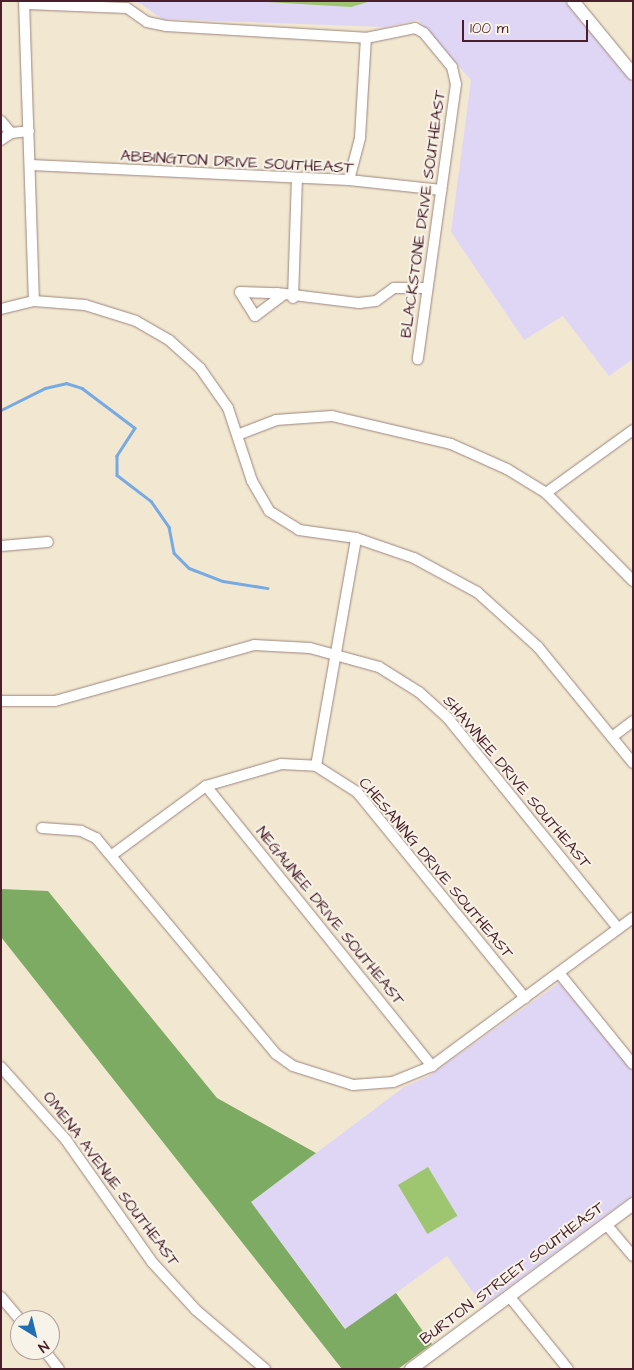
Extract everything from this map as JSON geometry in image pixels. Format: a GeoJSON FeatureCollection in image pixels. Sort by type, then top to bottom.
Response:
{"type":"FeatureCollection","features":[{"type":"Feature","properties":{"kind":"main road"},"geometry":{"type":"LineString","coordinates":[[572,1],[633,74]]}},
{"type":"Feature","properties":{"kind":"main road","name":"BURTON STREET SOUTHEAST"},"geometry":{"type":"LineString","coordinates":[[410,1369],[633,1204]]}},
{"type":"Feature","properties":{"kind":"street"},"geometry":{"type":"LineString","coordinates":[[34,301],[25,3],[127,8],[147,22],[166,26],[366,38],[360,138],[349,180]]}},
{"type":"Feature","properties":{"kind":"street","name":"BLACKSTONE DRIVE SOUTHEAST"},"geometry":{"type":"LineString","coordinates":[[366,38],[415,28],[454,74],[441,190],[418,360]]}},
{"type":"Feature","properties":{"kind":"street"},"geometry":{"type":"LineString","coordinates":[[1,121],[11,132]]}},
{"type":"Feature","properties":{"kind":"street"},"geometry":{"type":"LineString","coordinates":[[1,140],[11,132],[29,131]]}},
{"type":"Feature","properties":{"kind":"street","name":"ABBINGTON DRIVE SOUTHEAST"},"geometry":{"type":"LineString","coordinates":[[30,165],[298,180],[349,180],[441,190]]}},
{"type":"Feature","properties":{"kind":"street"},"geometry":{"type":"LineString","coordinates":[[293,298],[298,180]]}},
{"type":"Feature","properties":{"kind":"street"},"geometry":{"type":"LineString","coordinates":[[283,295],[293,298],[359,303],[376,301],[394,288],[427,288]]}},
{"type":"Feature","properties":{"kind":"street"},"geometry":{"type":"LineString","coordinates":[[1,309],[34,301],[110,311],[170,340],[215,388],[240,434],[252,481],[269,510],[300,530],[356,538],[414,558],[484,598],[526,635],[633,764]]}},
{"type":"Feature","properties":{"kind":"street"},"geometry":{"type":"LineString","coordinates":[[240,434],[276,420],[332,416],[451,444],[507,469],[546,494],[633,582]]}},
{"type":"Feature","properties":{"kind":"street"},"geometry":{"type":"LineString","coordinates":[[546,494],[633,430]]}},
{"type":"Feature","properties":{"kind":"street"},"geometry":{"type":"LineString","coordinates":[[112,855],[206,786],[281,764],[316,766],[356,538]]}},
{"type":"Feature","properties":{"kind":"street"},"geometry":{"type":"LineString","coordinates":[[1,546],[48,542]]}},
{"type":"Feature","properties":{"kind":"street","name":"SHAWNEE DRIVE SOUTHEAST"},"geometry":{"type":"LineString","coordinates":[[1,701],[55,702],[254,645],[337,654],[379,667],[434,704],[618,928]]}},
{"type":"Feature","properties":{"kind":"street"},"geometry":{"type":"LineString","coordinates":[[612,737],[633,721]]}},
{"type":"Feature","properties":{"kind":"street","name":"CHESANING DRIVE SOUTHEAST"},"geometry":{"type":"LineString","coordinates":[[316,766],[356,792],[525,998]]}},
{"type":"Feature","properties":{"kind":"street","name":"NEGAUNEE DRIVE SOUTHEAST"},"geometry":{"type":"LineString","coordinates":[[206,786],[432,1066]]}},
{"type":"Feature","properties":{"kind":"street"},"geometry":{"type":"LineString","coordinates":[[42,828],[81,830],[112,855],[263,1039],[292,1066],[332,1082],[372,1086],[413,1076],[432,1066],[633,918]]}},
{"type":"Feature","properties":{"kind":"street"},"geometry":{"type":"LineString","coordinates":[[559,973],[633,1064]]}},
{"type":"Feature","properties":{"kind":"street","name":"OMENA AVENUE SOUTHEAST"},"geometry":{"type":"LineString","coordinates":[[1,1067],[66,1140],[152,1262],[196,1310],[265,1369]]}},
{"type":"Feature","properties":{"kind":"street"},"geometry":{"type":"LineString","coordinates":[[606,1224],[633,1256]]}},
{"type":"Feature","properties":{"kind":"street"},"geometry":{"type":"LineString","coordinates":[[1,1296],[12,1310]]}},
{"type":"Feature","properties":{"kind":"street"},"geometry":{"type":"LineString","coordinates":[[509,1296],[568,1369]]}},
{"type":"Feature","properties":{"kind":"shaded area"},"geometry":{"type":"Polygon","coordinates":[[[121,1],[564,1],[633,84],[633,359],[609,376],[563,316],[524,340],[451,232],[471,80],[418,20],[385,27],[162,19],[140,3],[121,1]]]}},
{"type":"Feature","properties":{"kind":"shaded area"},"geometry":{"type":"Polygon","coordinates":[[[559,983],[633,1072],[633,1195],[483,1306],[447,1256],[346,1329],[251,1202],[404,1087],[429,1076],[559,983]]]}},
{"type":"Feature","properties":{"kind":"green space"},"geometry":{"type":"Polygon","coordinates":[[[250,1],[371,1],[351,7],[250,1]]]}},
{"type":"Feature","properties":{"kind":"green space"},"geometry":{"type":"Polygon","coordinates":[[[1,889],[48,891],[217,1098],[316,1153],[251,1202],[345,1329],[396,1293],[432,1344],[398,1369],[342,1369],[1,937],[1,889]]]}},
{"type":"Feature","properties":{"kind":"green space"},"geometry":{"type":"Polygon","coordinates":[[[428,1167],[457,1216],[427,1234],[398,1185],[428,1167]]]}},
{"type":"Feature","properties":{"kind":"waterway"},"geometry":{"type":"LineString","coordinates":[[1,410],[45,388],[66,383],[82,388],[135,428],[117,456],[117,475],[151,501],[169,527],[174,553],[189,568],[223,581],[267,588]]}}]}
